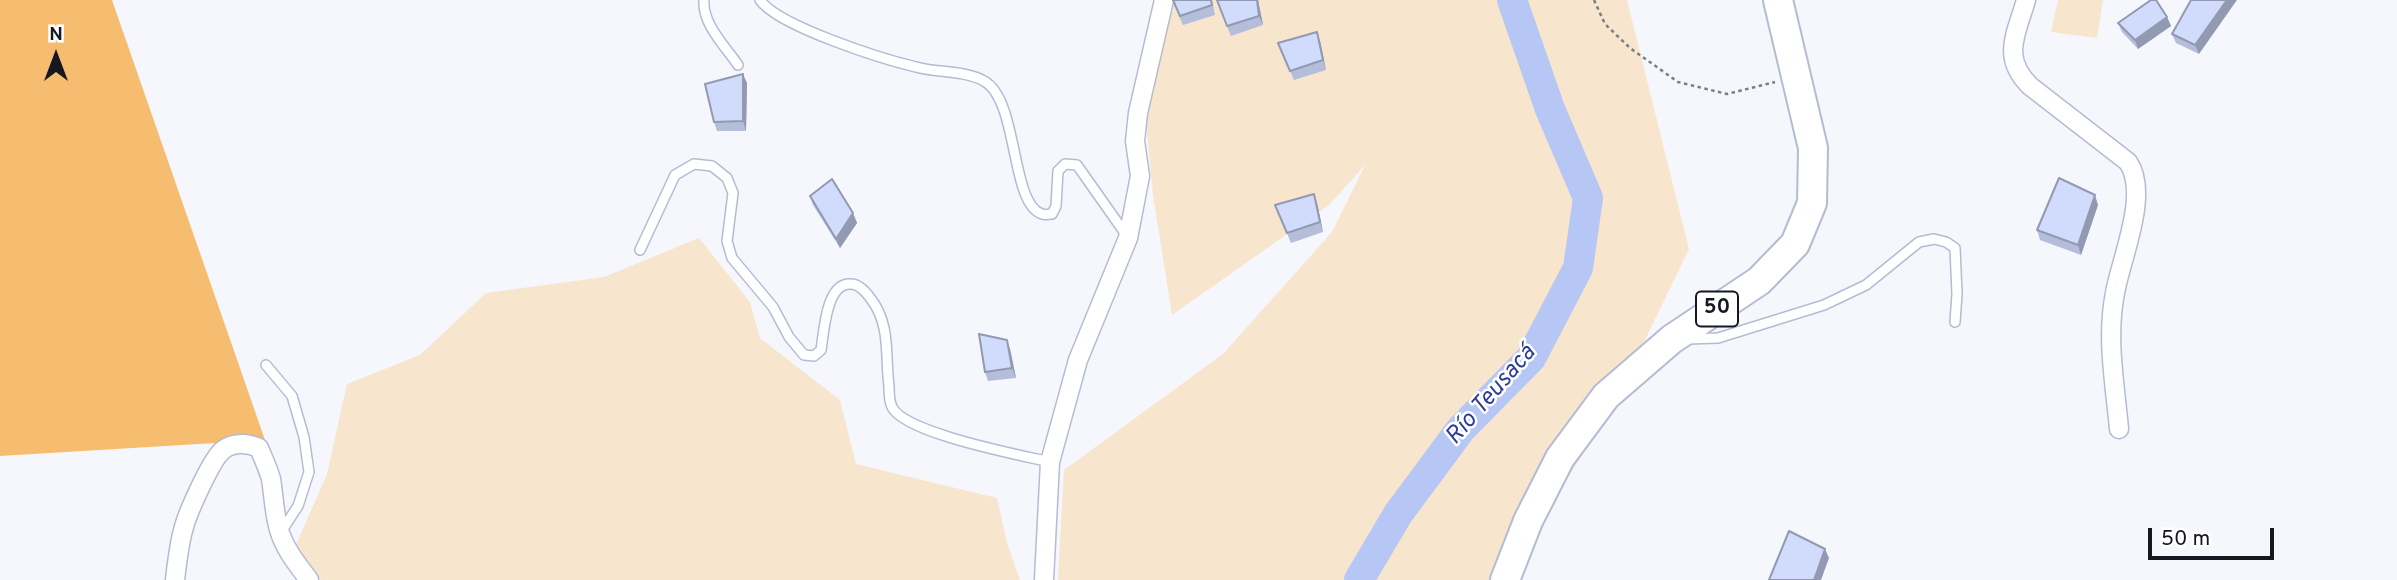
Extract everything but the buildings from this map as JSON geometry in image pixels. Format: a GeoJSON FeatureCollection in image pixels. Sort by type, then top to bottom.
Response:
{"type":"FeatureCollection","features":[{"type":"Feature","properties":{"kind":"main road","name":"50"},"geometry":{"type":"LineString","coordinates":[[1505,580],[1528,522],[1560,458],[1606,396],[1672,339],[1759,281],[1795,244],[1812,203],[1814,148],[1778,0]]}},
{"type":"Feature","properties":{"kind":"street"},"geometry":{"type":"LineString","coordinates":[[1044,580],[1050,462],[1078,360],[1128,238],[1140,176],[1135,141],[1138,113],[1164,0]]}},
{"type":"Feature","properties":{"kind":"street"},"geometry":{"type":"LineString","coordinates":[[2026,0],[2013,46],[2012,61],[2017,74],[2128,162],[2136,173],[2137,194],[2111,320],[2119,429]]}},
{"type":"Feature","properties":{"kind":"street"},"geometry":{"type":"LineString","coordinates":[[175,580],[184,526],[214,461],[221,451],[229,446],[248,443],[259,448],[271,479],[273,505],[280,534],[291,556],[309,580]]}},
{"type":"Feature","properties":{"kind":"lane"},"geometry":{"type":"LineString","coordinates":[[704,0],[709,23],[738,65]]}},
{"type":"Feature","properties":{"kind":"lane"},"geometry":{"type":"LineString","coordinates":[[760,0],[770,11],[797,26],[863,51],[916,68],[981,79],[993,86],[1000,99],[1018,173],[1031,206],[1041,214],[1052,214],[1056,206],[1059,170],[1065,164],[1077,165],[1128,238]]}},
{"type":"Feature","properties":{"kind":"lane"},"geometry":{"type":"LineString","coordinates":[[640,250],[676,175],[694,164],[712,166],[726,178],[733,193],[727,241],[732,258],[773,307],[789,337],[804,355],[814,356],[821,350],[834,291],[843,284],[855,284],[866,292],[879,309],[888,342],[891,406],[899,418],[978,445],[1050,462]]}},
{"type":"Feature","properties":{"kind":"lane"},"geometry":{"type":"LineString","coordinates":[[1672,339],[1718,338],[1824,305],[1866,285],[1919,242],[1934,239],[1955,248],[1955,323]]}},
{"type":"Feature","properties":{"kind":"lane"},"geometry":{"type":"LineString","coordinates":[[265,365],[292,396],[304,437],[309,472],[299,506],[280,534]]}},
{"type":"Feature","properties":{"kind":"path"},"geometry":{"type":"LineString","coordinates":[[1594,0],[1605,24],[1630,48],[1678,82],[1727,94],[1795,77]]}},
{"type":"Feature","properties":{"kind":"shaded area"},"geometry":{"type":"Polygon","coordinates":[[[0,0],[112,0],[265,440],[0,456],[0,0]]]}},
{"type":"Feature","properties":{"kind":"shaded area"},"geometry":{"type":"Polygon","coordinates":[[[1175,0],[1627,0],[1689,249],[1613,406],[1503,580],[1058,580],[1064,470],[1223,354],[1332,232],[1365,165],[1330,204],[1172,315],[1153,195],[1143,90],[1175,0]]]}},
{"type":"Feature","properties":{"kind":"shaded area"},"geometry":{"type":"Polygon","coordinates":[[[2058,0],[2103,0],[2097,38],[2051,32],[2058,0]]]}},
{"type":"Feature","properties":{"kind":"shaded area"},"geometry":{"type":"Polygon","coordinates":[[[699,238],[750,302],[760,338],[840,400],[856,464],[997,498],[1007,543],[1020,580],[321,580],[291,556],[327,474],[347,384],[420,355],[486,293],[604,277],[699,238]]]}},
{"type":"Feature","properties":{"kind":"waterway","name":"Río Teusacá"},"geometry":{"type":"LineString","coordinates":[[1359,580],[1398,514],[1461,429],[1531,358],[1578,268],[1588,198],[1550,109],[1512,0]]}}]}
